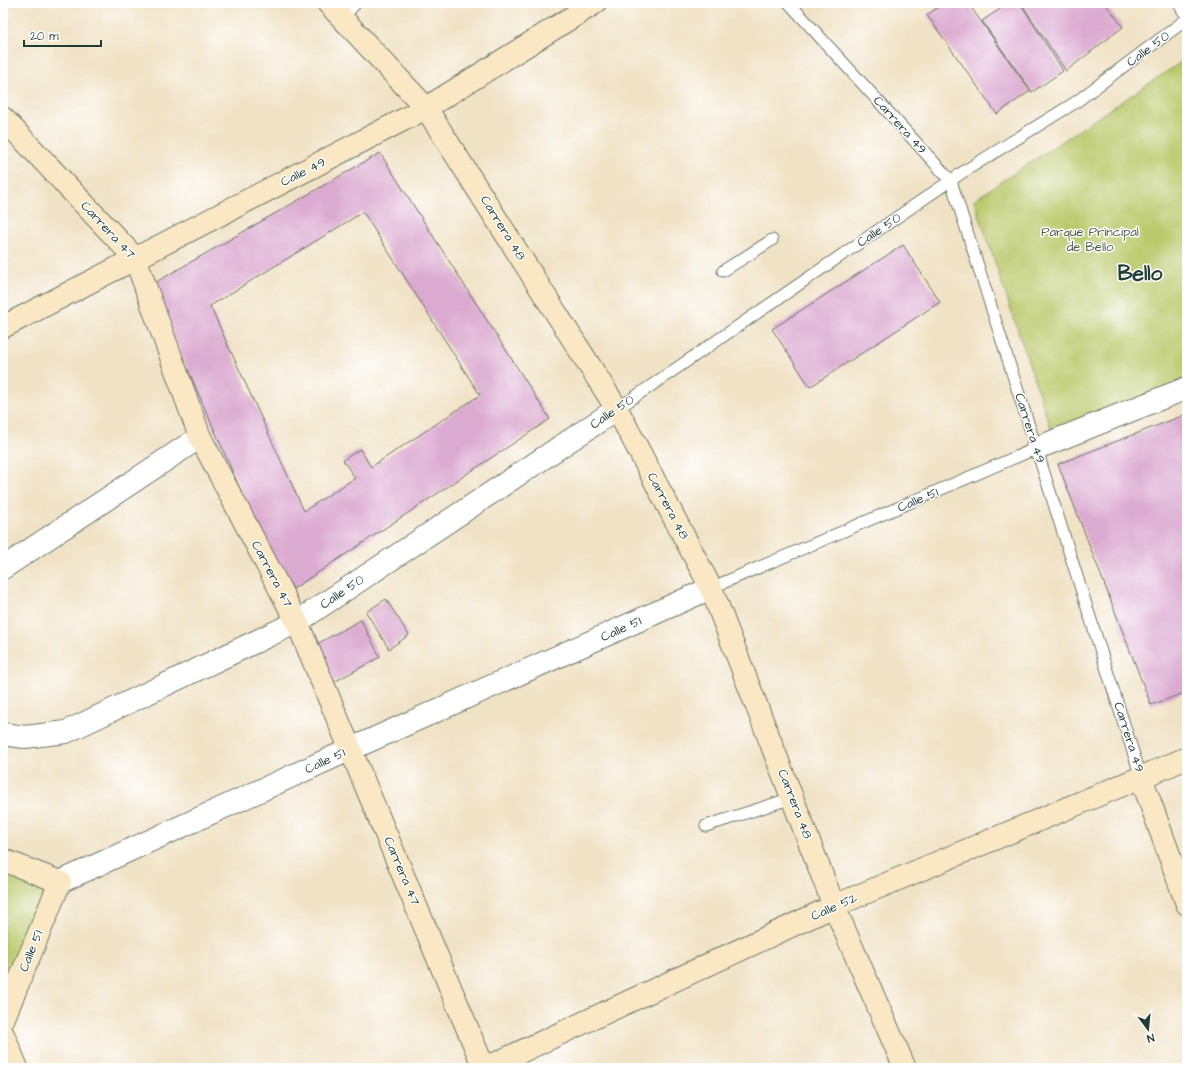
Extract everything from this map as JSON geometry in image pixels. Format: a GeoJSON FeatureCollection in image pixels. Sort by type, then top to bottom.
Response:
{"type":"FeatureCollection","features":[{"type":"Feature","properties":{"kind":"street","name":"Calle 49"},"geometry":{"type":"LineString","coordinates":[[3,327],[426,108],[595,3]]}},
{"type":"Feature","properties":{"kind":"street"},"geometry":{"type":"LineString","coordinates":[[1185,3],[1187,8]]}},
{"type":"Feature","properties":{"kind":"street","name":"Carrera 48"},"geometry":{"type":"LineString","coordinates":[[342,8],[426,108],[618,409],[711,588],[834,906],[905,1068]]}},
{"type":"Feature","properties":{"kind":"street","name":"Carrera 47"},"geometry":{"type":"LineString","coordinates":[[3,118],[135,258],[200,437],[297,622],[485,1068]]}},
{"type":"Feature","properties":{"kind":"street","name":"Calle 51"},"geometry":{"type":"LineString","coordinates":[[1037,448],[1187,388]]}},
{"type":"Feature","properties":{"kind":"street","name":"Calle 50"},"geometry":{"type":"LineString","coordinates":[[3,734],[25,737],[66,732],[297,622],[618,409]]}},
{"type":"Feature","properties":{"kind":"street"},"geometry":{"type":"LineString","coordinates":[[3,568],[200,437]]}},
{"type":"Feature","properties":{"kind":"street","name":"Calle 51"},"geometry":{"type":"LineString","coordinates":[[3,1020],[60,882],[351,749],[711,588]]}},
{"type":"Feature","properties":{"kind":"street","name":"Calle 52"},"geometry":{"type":"LineString","coordinates":[[485,1068],[834,906],[1187,758]]}},
{"type":"Feature","properties":{"kind":"street","name":"Carrera 49"},"geometry":{"type":"LineString","coordinates":[[1142,777],[1187,904]]}},
{"type":"Feature","properties":{"kind":"street"},"geometry":{"type":"LineString","coordinates":[[3,860],[60,882]]}},
{"type":"Feature","properties":{"kind":"street"},"geometry":{"type":"LineString","coordinates":[[3,1034],[17,1068]]}},
{"type":"Feature","properties":{"kind":"lane","name":"Carrera 49"},"geometry":{"type":"LineString","coordinates":[[789,3],[951,181],[1142,777]]}},
{"type":"Feature","properties":{"kind":"lane","name":"Calle 50"},"geometry":{"type":"LineString","coordinates":[[618,409],[951,181],[1076,102],[1187,19]]}},
{"type":"Feature","properties":{"kind":"lane"},"geometry":{"type":"LineString","coordinates":[[723,271],[772,240]]}},
{"type":"Feature","properties":{"kind":"lane","name":"Calle 51"},"geometry":{"type":"LineString","coordinates":[[711,588],[1037,448]]}},
{"type":"Feature","properties":{"kind":"lane"},"geometry":{"type":"LineString","coordinates":[[706,826],[792,798]]}},
{"type":"Feature","properties":{"kind":"green space","name":"Parque Principal de Bello"},"geometry":{"type":"Polygon","coordinates":[[[1187,58],[1187,388],[1055,441],[974,200],[1187,58]]]}},
{"type":"Feature","properties":{"kind":"green space"},"geometry":{"type":"Polygon","coordinates":[[[3,871],[46,888],[3,994],[3,871]]]}},
{"type":"Feature","properties":{"kind":"building"},"geometry":{"type":"Polygon","coordinates":[[[944,3],[968,3],[1030,91],[997,114],[927,15],[944,3]]]}},
{"type":"Feature","properties":{"kind":"building"},"geometry":{"type":"Polygon","coordinates":[[[1009,3],[1020,3],[1063,71],[1032,92],[982,21],[1009,3]]]}},
{"type":"Feature","properties":{"kind":"building"},"geometry":{"type":"Polygon","coordinates":[[[1021,3],[1105,3],[1123,27],[1066,71],[1021,3]]]}},
{"type":"Feature","properties":{"kind":"building"},"geometry":{"type":"Polygon","coordinates":[[[380,153],[550,419],[293,589],[258,530],[151,285],[380,153]],[[363,212],[210,306],[304,511],[355,478],[343,460],[360,449],[371,467],[480,395],[363,212]]]}},
{"type":"Feature","properties":{"kind":"building"},"geometry":{"type":"Polygon","coordinates":[[[903,245],[940,302],[810,387],[772,329],[903,245]]]}},
{"type":"Feature","properties":{"kind":"building"},"geometry":{"type":"Polygon","coordinates":[[[1187,414],[1187,692],[1151,705],[1058,464],[1187,414]]]}},
{"type":"Feature","properties":{"kind":"building"},"geometry":{"type":"Polygon","coordinates":[[[386,599],[409,635],[389,649],[366,612],[386,599]]]}},
{"type":"Feature","properties":{"kind":"building"},"geometry":{"type":"Polygon","coordinates":[[[361,620],[380,657],[334,682],[315,645],[361,620]]]}},
{"type":"Feature","properties":{"kind":"district","name":"Bello"},"geometry":{"type":"Point","coordinates":[1140,273]}}]}
